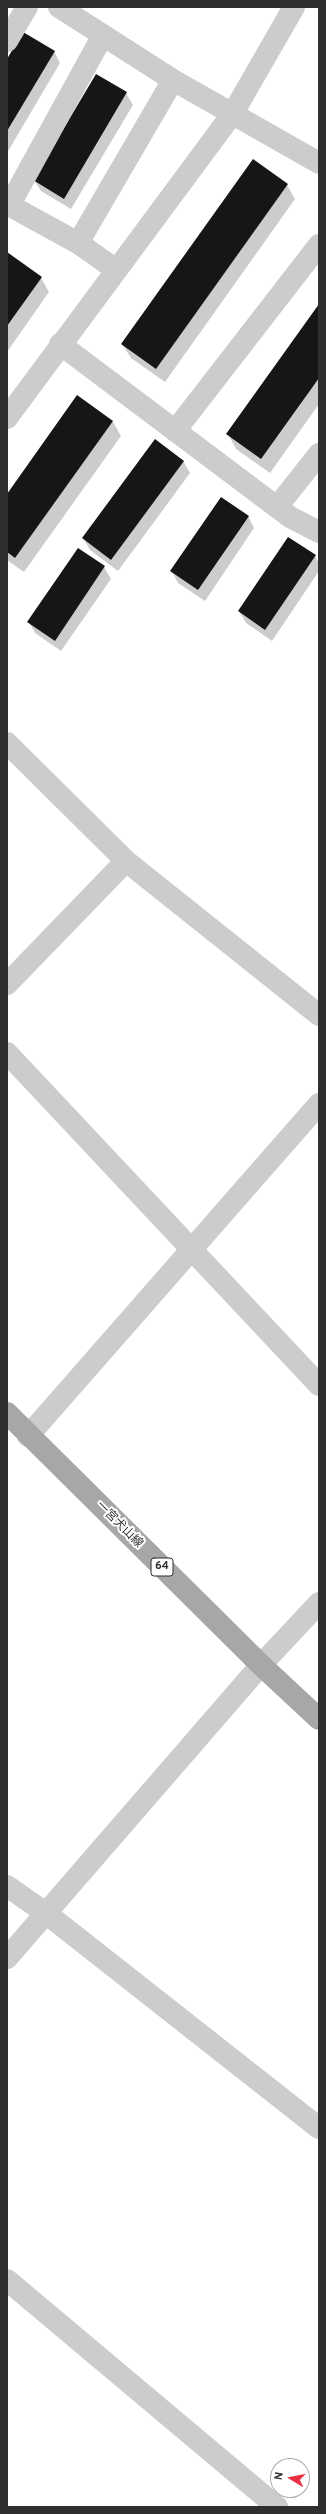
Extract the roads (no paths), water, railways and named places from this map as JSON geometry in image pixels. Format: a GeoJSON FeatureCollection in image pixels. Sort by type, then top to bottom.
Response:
{"type":"FeatureCollection","features":[{"type":"Feature","properties":{"kind":"main road","name":"一宮犬山線"},"geometry":{"type":"LineString","coordinates":[[7,1413],[28,1436],[261,1665],[319,1719]]}},
{"type":"Feature","properties":{"kind":"street"},"geometry":{"type":"LineString","coordinates":[[7,41],[27,7]]}},
{"type":"Feature","properties":{"kind":"street"},"geometry":{"type":"LineString","coordinates":[[59,7],[173,80],[319,163]]}},
{"type":"Feature","properties":{"kind":"street"},"geometry":{"type":"LineString","coordinates":[[7,418],[115,269],[233,113],[294,7]]}},
{"type":"Feature","properties":{"kind":"street"},"geometry":{"type":"LineString","coordinates":[[103,35],[8,205],[78,243],[115,269]]}},
{"type":"Feature","properties":{"kind":"street"},"geometry":{"type":"LineString","coordinates":[[78,243],[173,80]]}},
{"type":"Feature","properties":{"kind":"street"},"geometry":{"type":"LineString","coordinates":[[175,431],[319,245]]}},
{"type":"Feature","properties":{"kind":"street"},"geometry":{"type":"LineString","coordinates":[[60,344],[290,517],[319,532]]}},
{"type":"Feature","properties":{"kind":"street"},"geometry":{"type":"LineString","coordinates":[[277,507],[319,454]]}},
{"type":"Feature","properties":{"kind":"street"},"geometry":{"type":"LineString","coordinates":[[7,743],[126,860],[319,1015]]}},
{"type":"Feature","properties":{"kind":"street"},"geometry":{"type":"LineString","coordinates":[[7,984],[126,860]]}},
{"type":"Feature","properties":{"kind":"street"},"geometry":{"type":"LineString","coordinates":[[7,1053],[191,1251],[319,1385]]}},
{"type":"Feature","properties":{"kind":"street"},"geometry":{"type":"LineString","coordinates":[[28,1436],[319,1104]]}},
{"type":"Feature","properties":{"kind":"street"},"geometry":{"type":"LineString","coordinates":[[7,1958],[47,1914],[261,1665],[319,1603]]}},
{"type":"Feature","properties":{"kind":"street"},"geometry":{"type":"LineString","coordinates":[[7,1886],[47,1914],[319,2128]]}},
{"type":"Feature","properties":{"kind":"street"},"geometry":{"type":"LineString","coordinates":[[7,2280],[277,2507]]}}]}
